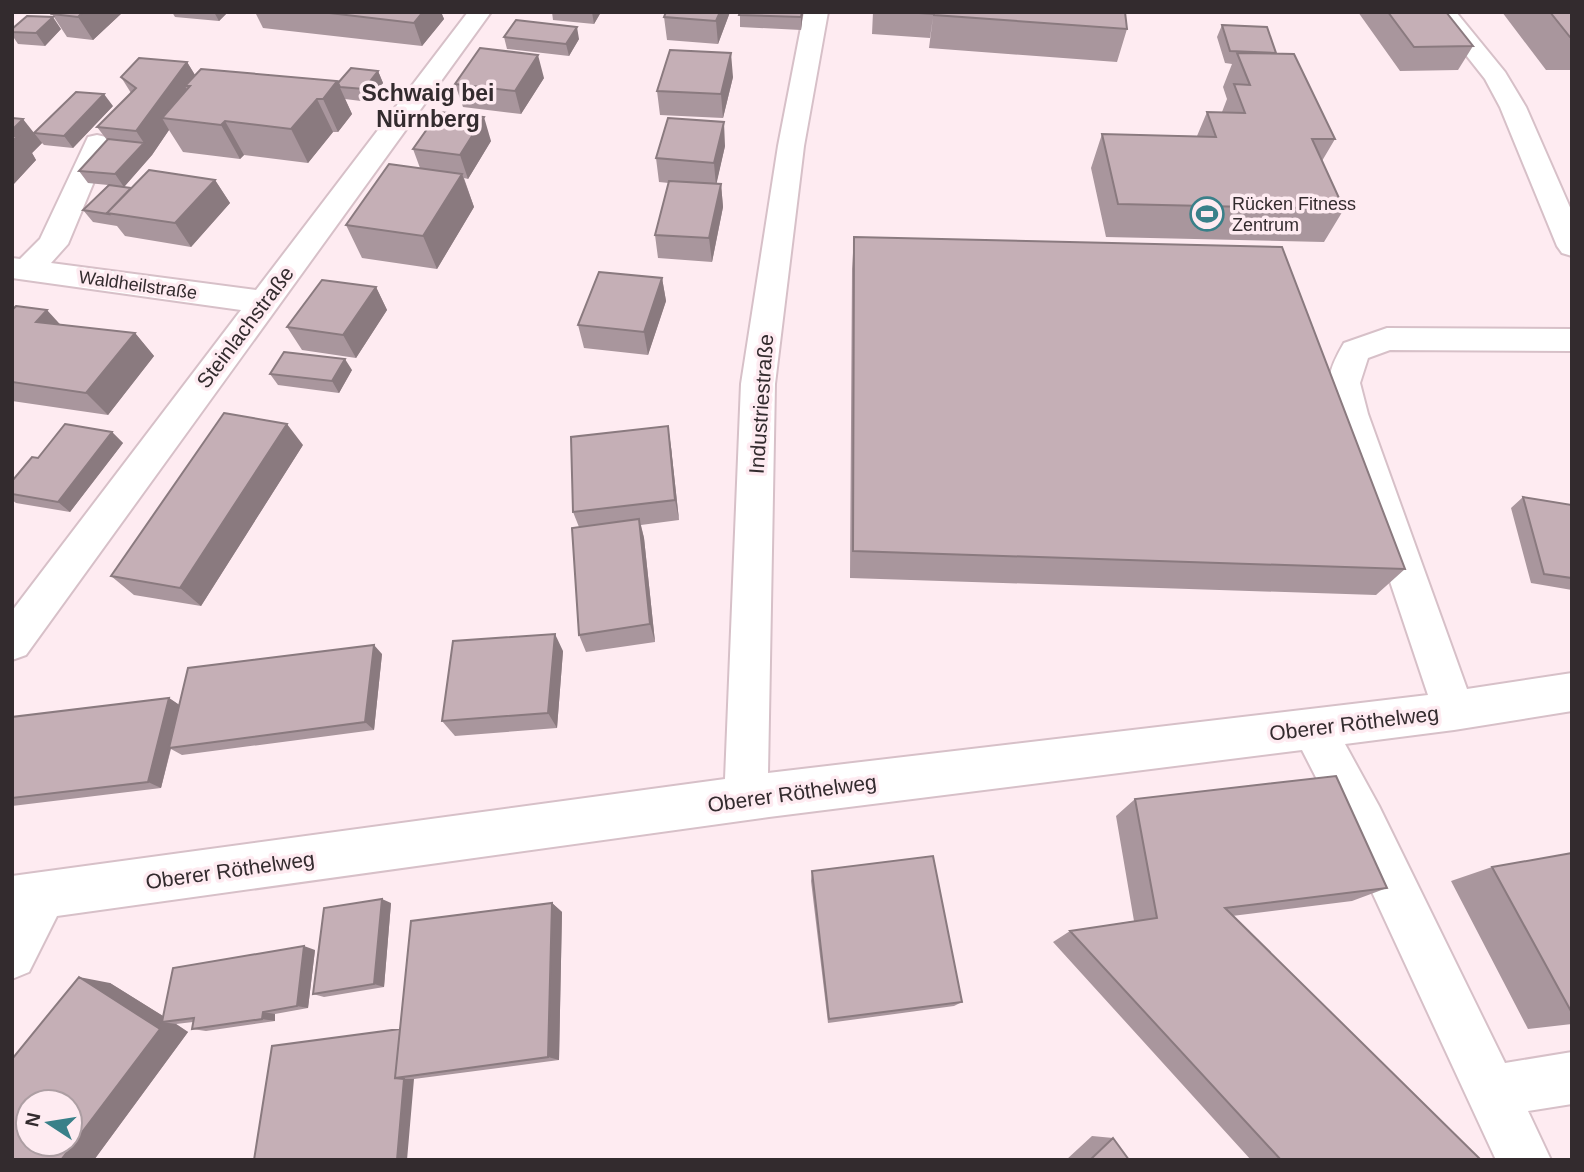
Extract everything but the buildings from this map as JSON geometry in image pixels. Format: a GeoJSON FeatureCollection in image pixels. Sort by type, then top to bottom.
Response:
{"type":"FeatureCollection","features":[{"type":"Feature","properties":{"kind":"street","name":"Steinlachstraße"},"geometry":{"type":"LineString","coordinates":[[12,642],[480,12]]}},
{"type":"Feature","properties":{"kind":"street","name":"Industriestraße"},"geometry":{"type":"LineString","coordinates":[[746,799],[758,384],[792,146],[816,12]]}},
{"type":"Feature","properties":{"kind":"street"},"geometry":{"type":"LineString","coordinates":[[1443,12],[1496,77],[1513,107],[1568,230]]}},
{"type":"Feature","properties":{"kind":"street"},"geometry":{"type":"LineString","coordinates":[[19,269],[52,244],[97,143]]}},
{"type":"Feature","properties":{"kind":"street","name":"Waldheilstraße"},"geometry":{"type":"LineString","coordinates":[[19,269],[264,302]]}},
{"type":"Feature","properties":{"kind":"street"},"geometry":{"type":"LineString","coordinates":[[1454,711],[1351,414],[1343,383],[1355,351],[1387,339],[1572,340]]}},
{"type":"Feature","properties":{"kind":"street","name":"Oberer Röthelweg"},"geometry":{"type":"LineString","coordinates":[[27,898],[746,799],[1454,711],[1572,692]]}},
{"type":"Feature","properties":{"kind":"street"},"geometry":{"type":"LineString","coordinates":[[1313,728],[1363,822],[1524,1160]]}},
{"type":"Feature","properties":{"kind":"street"},"geometry":{"type":"LineString","coordinates":[[12,955],[27,898]]}},
{"type":"Feature","properties":{"kind":"street"},"geometry":{"type":"LineString","coordinates":[[1491,1091],[1572,1078]]}},
{"type":"Feature","properties":{"kind":"place","name":"Rücken Fitness Zentrum"},"geometry":{"type":"Point","coordinates":[1207,214]}},
{"type":"Feature","properties":{"kind":"district","name":"Schwaig bei Nürnberg"},"geometry":{"type":"Point","coordinates":[428,106]}}]}
